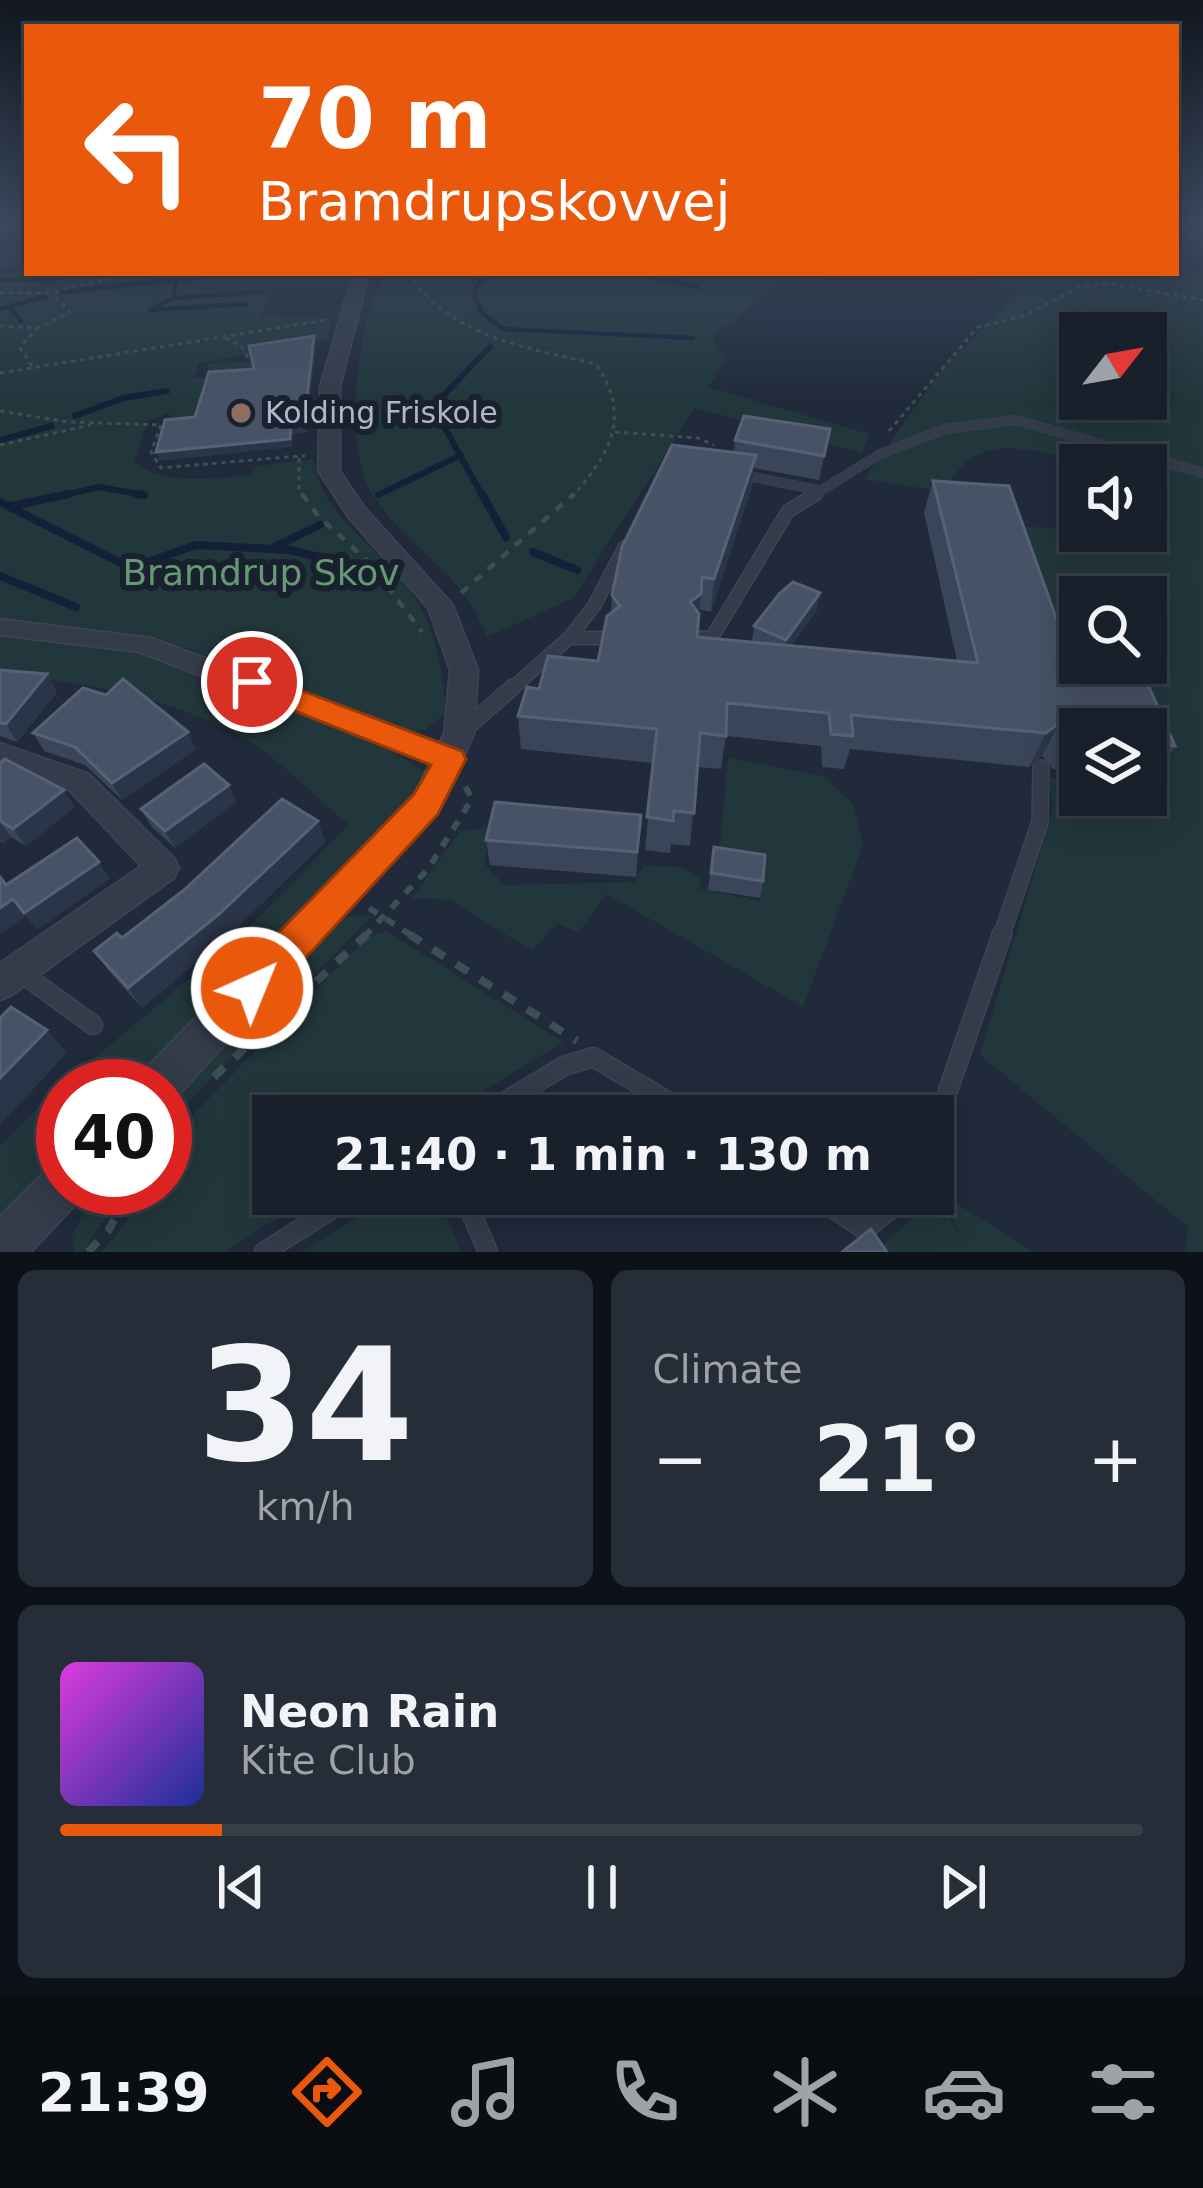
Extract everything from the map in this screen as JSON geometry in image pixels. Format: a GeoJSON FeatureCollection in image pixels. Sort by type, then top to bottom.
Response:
{"type":"FeatureCollection","features":[{"type":"Feature","properties":{"kind":"street"},"geometry":{"type":"LineString","coordinates":[[184,1059],[426,804],[455,747],[464,670],[440,605],[340,491],[328,471],[330,387],[357,285]]}},
{"type":"Feature","properties":{"kind":"street"},"geometry":{"type":"LineString","coordinates":[[0,627],[142,644],[455,747]]}},
{"type":"Feature","properties":{"kind":"street"},"geometry":{"type":"LineString","coordinates":[[0,754],[79,782],[163,868],[9,976]]}},
{"type":"Feature","properties":{"kind":"street"},"geometry":{"type":"LineString","coordinates":[[0,1250],[36,1212]]}},
{"type":"Feature","properties":{"kind":"lane"},"geometry":{"type":"LineString","coordinates":[[697,637],[711,639],[788,511],[862,464],[945,429],[1016,420],[1203,473]]}},
{"type":"Feature","properties":{"kind":"lane"},"geometry":{"type":"LineString","coordinates":[[714,445],[708,468],[819,490]]}},
{"type":"Feature","properties":{"kind":"lane"},"geometry":{"type":"LineString","coordinates":[[455,747],[569,638],[594,606],[629,539]]}},
{"type":"Feature","properties":{"kind":"lane"},"geometry":{"type":"LineString","coordinates":[[569,638],[609,638]]}},
{"type":"Feature","properties":{"kind":"lane"},"geometry":{"type":"LineString","coordinates":[[946,1095],[1040,822],[1042,768]]}},
{"type":"Feature","properties":{"kind":"lane"},"geometry":{"type":"LineString","coordinates":[[9,976],[93,1025]]}},
{"type":"Feature","properties":{"kind":"lane"},"geometry":{"type":"LineString","coordinates":[[516,1095],[564,1066],[593,1057],[657,1095]]}},
{"type":"Feature","properties":{"kind":"lane"},"geometry":{"type":"LineString","coordinates":[[264,1252],[323,1215]]}},
{"type":"Feature","properties":{"kind":"lane"},"geometry":{"type":"LineString","coordinates":[[472,1215],[488,1252]]}},
{"type":"Feature","properties":{"kind":"lane"},"geometry":{"type":"LineString","coordinates":[[842,1215],[865,1231],[884,1215]]}},
{"type":"Feature","properties":{"kind":"path"},"geometry":{"type":"LineString","coordinates":[[0,293],[53,293],[84,285]]}},
{"type":"Feature","properties":{"kind":"path"},"geometry":{"type":"LineString","coordinates":[[418,285],[434,307],[477,338],[596,364],[611,385],[615,432],[578,487],[547,518],[440,605]]}},
{"type":"Feature","properties":{"kind":"path"},"geometry":{"type":"LineString","coordinates":[[862,464],[978,327],[1023,316],[1090,285]]}},
{"type":"Feature","properties":{"kind":"path"},"geometry":{"type":"LineString","coordinates":[[1120,285],[1203,300]]}},
{"type":"Feature","properties":{"kind":"path"},"geometry":{"type":"LineString","coordinates":[[32,366],[20,348],[38,328],[70,312],[53,293]]}},
{"type":"Feature","properties":{"kind":"path"},"geometry":{"type":"LineString","coordinates":[[0,373],[302,327],[347,312]]}},
{"type":"Feature","properties":{"kind":"path"},"geometry":{"type":"LineString","coordinates":[[0,326],[38,328]]}},
{"type":"Feature","properties":{"kind":"path"},"geometry":{"type":"LineString","coordinates":[[220,336],[241,346],[248,358]]}},
{"type":"Feature","properties":{"kind":"path"},"geometry":{"type":"LineString","coordinates":[[0,411],[96,424],[161,425],[152,452],[161,468],[328,454]]}},
{"type":"Feature","properties":{"kind":"path"},"geometry":{"type":"LineString","coordinates":[[0,445],[96,424]]}},
{"type":"Feature","properties":{"kind":"path"},"geometry":{"type":"LineString","coordinates":[[615,432],[698,437],[714,445]]}},
{"type":"Feature","properties":{"kind":"path"},"geometry":{"type":"LineString","coordinates":[[299,456],[299,489],[320,517],[369,562],[424,635]]}},
{"type":"Feature","properties":{"kind":"path"},"geometry":{"type":"LineString","coordinates":[[211,1081],[382,918],[464,822],[472,799],[455,747]]}},
{"type":"Feature","properties":{"kind":"path"},"geometry":{"type":"LineString","coordinates":[[346,890],[382,918],[594,1052],[593,1057]]}},
{"type":"Feature","properties":{"kind":"path"},"geometry":{"type":"LineString","coordinates":[[192,1100],[196,1096]]}},
{"type":"Feature","properties":{"kind":"path"},"geometry":{"type":"LineString","coordinates":[[88,1252],[116,1215]]}},
{"type":"Feature","properties":{"kind":"green space","name":"Bramdrup Skov"},"geometry":{"type":"Polygon","coordinates":[[[0,285],[346,285],[274,289],[260,316],[330,318],[329,339],[199,363],[193,377],[204,378],[210,364],[283,359],[279,375],[204,380],[203,391],[282,384],[177,426],[168,413],[147,421],[134,461],[160,474],[205,479],[250,476],[257,466],[313,459],[318,479],[337,512],[404,583],[424,613],[439,661],[446,713],[425,730],[397,732],[187,648],[0,619],[0,285]]]}},
{"type":"Feature","properties":{"kind":"green space","name":"Bramdrup Skov"},"geometry":{"type":"Polygon","coordinates":[[[380,285],[790,285],[774,288],[712,337],[725,360],[708,387],[869,434],[862,453],[695,408],[573,598],[487,637],[464,595],[390,518],[365,478],[356,420],[357,387],[360,354],[380,285]]]}},
{"type":"Feature","properties":{"kind":"green space"},"geometry":{"type":"Polygon","coordinates":[[[995,285],[1203,285],[1203,1252],[1185,1252],[1188,1227],[980,1055],[1053,809],[1049,778],[1059,778],[1059,816],[1167,816],[1167,708],[1087,708],[1064,700],[1004,526],[1059,528],[1059,552],[1167,552],[1167,444],[1059,444],[1059,457],[995,449],[967,462],[946,492],[864,479],[938,375],[1017,292],[995,285]]]}},
{"type":"Feature","properties":{"kind":"green space"},"geometry":{"type":"Polygon","coordinates":[[[0,635],[130,650],[203,668],[391,751],[425,772],[420,789],[156,1059],[93,1059],[238,938],[349,825],[270,756],[213,723],[124,693],[0,674],[0,635]]]}},
{"type":"Feature","properties":{"kind":"green space"},"geometry":{"type":"Polygon","coordinates":[[[728,758],[823,776],[853,804],[863,845],[803,1007],[607,894],[578,933],[557,923],[532,951],[451,900],[412,898],[460,831],[487,828],[485,864],[504,885],[635,882],[643,866],[680,867],[701,878],[700,889],[760,901],[762,870],[719,857],[728,758]]]}},
{"type":"Feature","properties":{"kind":"green space"},"geometry":{"type":"Polygon","coordinates":[[[353,915],[372,916],[192,1098],[192,1074],[333,925],[353,915]]]}},
{"type":"Feature","properties":{"kind":"green space"},"geometry":{"type":"Polygon","coordinates":[[[386,931],[563,1042],[477,1095],[252,1095],[252,1215],[283,1215],[223,1252],[102,1252],[130,1215],[192,1215],[192,1116],[368,937],[386,931]]]}},
{"type":"Feature","properties":{"kind":"green space"},"geometry":{"type":"Polygon","coordinates":[[[36,1110],[36,1182],[0,1219],[0,1145],[36,1110]]]}},
{"type":"Feature","properties":{"kind":"green space"},"geometry":{"type":"Polygon","coordinates":[[[954,1202],[1034,1252],[876,1252],[915,1215],[947,1215],[962,1238],[950,1215],[954,1215],[954,1202]]]}},
{"type":"Feature","properties":{"kind":"green space"},"geometry":{"type":"Polygon","coordinates":[[[82,1215],[107,1215],[83,1252],[74,1252],[72,1236],[82,1215]]]}},
{"type":"Feature","properties":{"kind":"green space"},"geometry":{"type":"Polygon","coordinates":[[[362,1215],[446,1215],[461,1252],[301,1252],[362,1215]]]}},
{"type":"Feature","properties":{"kind":"building"},"geometry":{"type":"Polygon","coordinates":[[[314,336],[304,424],[291,425],[290,439],[156,452],[165,420],[195,417],[209,372],[254,369],[249,346],[314,336]]]}},
{"type":"Feature","properties":{"kind":"building"},"geometry":{"type":"Polygon","coordinates":[[[744,416],[830,429],[824,456],[735,440],[744,416]]]}},
{"type":"Feature","properties":{"kind":"building"},"geometry":{"type":"Polygon","coordinates":[[[672,445],[756,455],[714,579],[702,577],[701,594],[690,602],[699,614],[697,637],[978,663],[933,481],[1009,486],[1059,626],[1059,684],[1148,684],[1158,708],[1059,708],[1059,723],[1046,733],[851,715],[853,736],[831,734],[829,713],[727,703],[726,736],[700,733],[694,813],[674,811],[673,821],[647,817],[657,729],[518,716],[527,687],[539,689],[548,656],[598,661],[607,616],[620,606],[612,595],[622,547],[672,445]]]}},
{"type":"Feature","properties":{"kind":"building"},"geometry":{"type":"Polygon","coordinates":[[[793,582],[820,593],[786,640],[754,626],[780,593],[793,582]]]}},
{"type":"Feature","properties":{"kind":"building"},"geometry":{"type":"Polygon","coordinates":[[[0,670],[47,674],[6,724],[0,723],[0,670]]]}},
{"type":"Feature","properties":{"kind":"building"},"geometry":{"type":"Polygon","coordinates":[[[123,679],[188,732],[112,783],[75,747],[33,733],[83,688],[106,695],[123,679]]]}},
{"type":"Feature","properties":{"kind":"building"},"geometry":{"type":"Polygon","coordinates":[[[5,759],[64,790],[13,829],[0,821],[0,763],[5,759]]]}},
{"type":"Feature","properties":{"kind":"building"},"geometry":{"type":"Polygon","coordinates":[[[204,764],[229,785],[165,831],[141,809],[204,764]]]}},
{"type":"Feature","properties":{"kind":"building"},"geometry":{"type":"Polygon","coordinates":[[[282,799],[318,821],[219,914],[128,988],[94,951],[117,933],[122,938],[184,890],[282,799]]]}},
{"type":"Feature","properties":{"kind":"building"},"geometry":{"type":"Polygon","coordinates":[[[495,802],[641,815],[637,852],[486,840],[495,802]]]}},
{"type":"Feature","properties":{"kind":"building"},"geometry":{"type":"Polygon","coordinates":[[[77,838],[99,862],[24,913],[13,899],[0,908],[0,877],[6,885],[77,838]]]}},
{"type":"Feature","properties":{"kind":"building"},"geometry":{"type":"Polygon","coordinates":[[[714,847],[765,855],[763,881],[711,873],[714,847]]]}},
{"type":"Feature","properties":{"kind":"building"},"geometry":{"type":"Polygon","coordinates":[[[11,1007],[47,1030],[0,1078],[0,1018],[11,1007]]]}},
{"type":"Feature","properties":{"kind":"building"},"geometry":{"type":"Polygon","coordinates":[[[871,1229],[887,1252],[842,1252],[871,1229]]]}},
{"type":"Feature","properties":{"kind":"waterway"},"geometry":{"type":"LineString","coordinates":[[62,292],[123,285]]}},
{"type":"Feature","properties":{"kind":"waterway"},"geometry":{"type":"LineString","coordinates":[[173,298],[176,285]]}},
{"type":"Feature","properties":{"kind":"waterway"},"geometry":{"type":"LineString","coordinates":[[477,285],[473,294],[483,314],[504,329],[693,338]]}},
{"type":"Feature","properties":{"kind":"waterway"},"geometry":{"type":"LineString","coordinates":[[691,285],[698,287]]}},
{"type":"Feature","properties":{"kind":"waterway"},"geometry":{"type":"LineString","coordinates":[[173,298],[261,292]]}},
{"type":"Feature","properties":{"kind":"waterway"},"geometry":{"type":"LineString","coordinates":[[9,306],[46,296]]}},
{"type":"Feature","properties":{"kind":"waterway"},"geometry":{"type":"LineString","coordinates":[[173,298],[150,310],[247,304]]}},
{"type":"Feature","properties":{"kind":"waterway"},"geometry":{"type":"LineString","coordinates":[[0,309],[9,306]]}},
{"type":"Feature","properties":{"kind":"waterway"},"geometry":{"type":"LineString","coordinates":[[9,306],[21,321]]}},
{"type":"Feature","properties":{"kind":"waterway"},"geometry":{"type":"LineString","coordinates":[[460,455],[433,406],[490,347]]}},
{"type":"Feature","properties":{"kind":"waterway"},"geometry":{"type":"LineString","coordinates":[[75,416],[123,398],[167,391]]}},
{"type":"Feature","properties":{"kind":"waterway"},"geometry":{"type":"LineString","coordinates":[[0,440],[52,426]]}},
{"type":"Feature","properties":{"kind":"waterway"},"geometry":{"type":"LineString","coordinates":[[378,495],[460,455]]}},
{"type":"Feature","properties":{"kind":"waterway"},"geometry":{"type":"LineString","coordinates":[[460,455],[483,497]]}},
{"type":"Feature","properties":{"kind":"waterway"},"geometry":{"type":"LineString","coordinates":[[60,496],[99,487],[144,495],[136,494]]}},
{"type":"Feature","properties":{"kind":"waterway"},"geometry":{"type":"LineString","coordinates":[[60,496],[69,494]]}},
{"type":"Feature","properties":{"kind":"waterway"},"geometry":{"type":"LineString","coordinates":[[482,494],[506,537]]}},
{"type":"Feature","properties":{"kind":"waterway"},"geometry":{"type":"LineString","coordinates":[[11,506],[60,496]]}},
{"type":"Feature","properties":{"kind":"waterway"},"geometry":{"type":"LineString","coordinates":[[55,497],[60,496]]}},
{"type":"Feature","properties":{"kind":"waterway"},"geometry":{"type":"LineString","coordinates":[[0,502],[131,568],[196,545],[289,550],[362,567]]}},
{"type":"Feature","properties":{"kind":"waterway"},"geometry":{"type":"LineString","coordinates":[[272,548],[320,525]]}},
{"type":"Feature","properties":{"kind":"waterway"},"geometry":{"type":"LineString","coordinates":[[533,552],[577,570]]}},
{"type":"Feature","properties":{"kind":"waterway"},"geometry":{"type":"LineString","coordinates":[[0,576],[76,607]]}},
{"type":"Feature","properties":{"kind":"place","name":"Kolding Friskole"},"geometry":{"type":"Point","coordinates":[241,413]}},
{"type":"Feature","properties":{"kind":"route"},"geometry":{"type":"LineString","coordinates":[[252,682],[450,759],[426,804],[252,988]]}}]}
